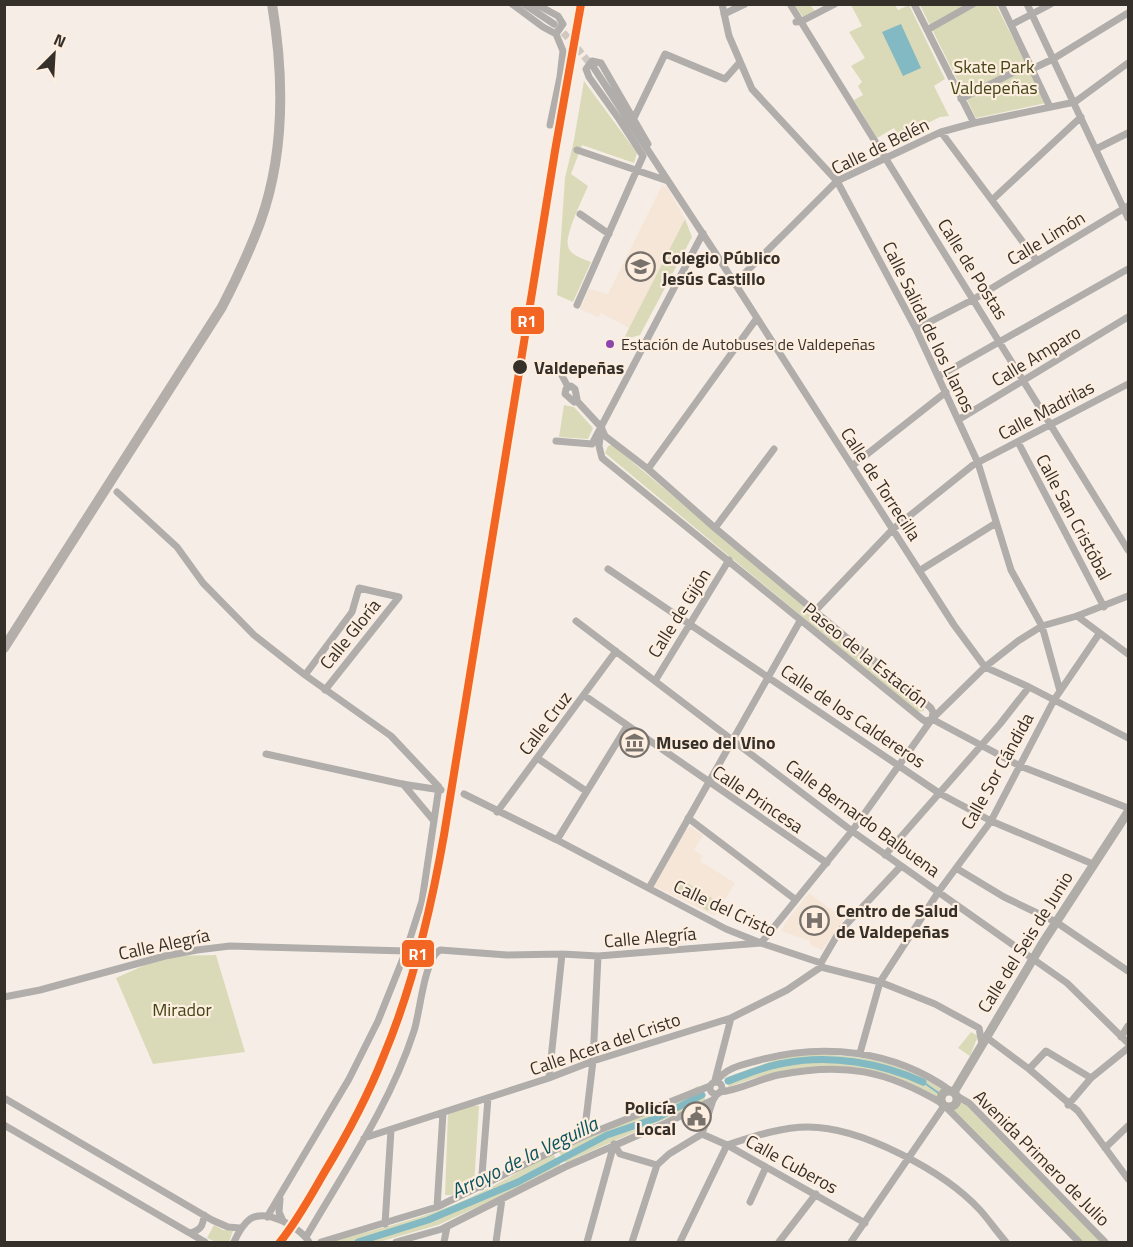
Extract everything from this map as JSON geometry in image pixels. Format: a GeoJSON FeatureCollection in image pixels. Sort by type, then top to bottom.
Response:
{"type":"FeatureCollection","features":[{"type":"Feature","properties":{"kind":"main road"},"geometry":{"type":"LineString","coordinates":[[4,648],[222,308],[243,264],[260,221],[272,178],[277,145],[280,100],[279,46],[272,4]]}},
{"type":"Feature","properties":{"kind":"street"},"geometry":{"type":"LineString","coordinates":[[512,4],[556,34],[563,51],[550,125]]}},
{"type":"Feature","properties":{"kind":"street"},"geometry":{"type":"LineString","coordinates":[[524,4],[554,24]]}},
{"type":"Feature","properties":{"kind":"street"},"geometry":{"type":"LineString","coordinates":[[536,4],[558,16],[563,24],[556,34]]}},
{"type":"Feature","properties":{"kind":"street","name":"Calle Salida de los Llanos"},"geometry":{"type":"LineString","coordinates":[[722,4],[729,36],[752,89],[837,181],[916,329],[978,463],[1011,570],[1042,626],[1060,691]]}},
{"type":"Feature","properties":{"kind":"street"},"geometry":{"type":"LineString","coordinates":[[724,14],[745,4]]}},
{"type":"Feature","properties":{"kind":"street","name":"Calle de Postas"},"geometry":{"type":"LineString","coordinates":[[790,4],[799,22],[974,299],[1128,550]]}},
{"type":"Feature","properties":{"kind":"street"},"geometry":{"type":"LineString","coordinates":[[799,22],[835,4]]}},
{"type":"Feature","properties":{"kind":"street"},"geometry":{"type":"LineString","coordinates":[[914,4],[974,123]]}},
{"type":"Feature","properties":{"kind":"street"},"geometry":{"type":"LineString","coordinates":[[927,30],[973,4]]}},
{"type":"Feature","properties":{"kind":"street"},"geometry":{"type":"LineString","coordinates":[[1001,4],[1050,107]]}},
{"type":"Feature","properties":{"kind":"street"},"geometry":{"type":"LineString","coordinates":[[1027,4],[1126,207],[1128,218]]}},
{"type":"Feature","properties":{"kind":"street"},"geometry":{"type":"LineString","coordinates":[[1011,25],[1051,4]]}},
{"type":"Feature","properties":{"kind":"street"},"geometry":{"type":"LineString","coordinates":[[961,99],[1031,66],[1053,59],[1128,13]]}},
{"type":"Feature","properties":{"kind":"street"},"geometry":{"type":"LineString","coordinates":[[634,118],[664,54],[725,79],[740,62]]}},
{"type":"Feature","properties":{"kind":"street"},"geometry":{"type":"LineString","coordinates":[[577,305],[643,156],[589,77],[586,69],[592,61],[601,63],[676,193]]}},
{"type":"Feature","properties":{"kind":"street"},"geometry":{"type":"LineString","coordinates":[[1075,102],[1128,63]]}},
{"type":"Feature","properties":{"kind":"street","name":"Calle de Torrecilla"},"geometry":{"type":"LineString","coordinates":[[594,68],[703,233],[954,625],[985,667],[1128,738]]}},
{"type":"Feature","properties":{"kind":"street","name":"Calle de Belén"},"geometry":{"type":"LineString","coordinates":[[735,283],[837,181],[941,132],[1075,102]]}},
{"type":"Feature","properties":{"kind":"street"},"geometry":{"type":"LineString","coordinates":[[992,200],[1081,117]]}},
{"type":"Feature","properties":{"kind":"street"},"geometry":{"type":"LineString","coordinates":[[941,132],[1037,261]]}},
{"type":"Feature","properties":{"kind":"street"},"geometry":{"type":"LineString","coordinates":[[1096,149],[1128,133]]}},
{"type":"Feature","properties":{"kind":"street"},"geometry":{"type":"LineString","coordinates":[[578,150],[668,181]]}},
{"type":"Feature","properties":{"kind":"street","name":"Calle Limón"},"geometry":{"type":"LineString","coordinates":[[916,329],[974,299],[1126,207]]}},
{"type":"Feature","properties":{"kind":"street"},"geometry":{"type":"LineString","coordinates":[[580,214],[609,234]]}},
{"type":"Feature","properties":{"kind":"street"},"geometry":{"type":"LineString","coordinates":[[556,441],[592,444],[703,233]]}},
{"type":"Feature","properties":{"kind":"street"},"geometry":{"type":"LineString","coordinates":[[939,376],[1128,270]]}},
{"type":"Feature","properties":{"kind":"street"},"geometry":{"type":"LineString","coordinates":[[648,469],[757,318]]}},
{"type":"Feature","properties":{"kind":"street","name":"Calle Amparo"},"geometry":{"type":"LineString","coordinates":[[958,420],[1128,318]]}},
{"type":"Feature","properties":{"kind":"street","name":"Paseo de la Estación"},"geometry":{"type":"LineString","coordinates":[[557,366],[568,387],[575,389],[576,400],[601,427],[605,436],[648,469],[932,708],[932,719],[925,721],[922,719],[602,458],[599,446],[601,427]]}},
{"type":"Feature","properties":{"kind":"street","name":"Calle Madrilas"},"geometry":{"type":"LineString","coordinates":[[815,611],[893,529],[978,463],[1128,384]]}},
{"type":"Feature","properties":{"kind":"street"},"geometry":{"type":"LineString","coordinates":[[852,466],[946,392]]}},
{"type":"Feature","properties":{"kind":"street","name":"Calle San Cristóbal"},"geometry":{"type":"LineString","coordinates":[[1018,442],[1104,607]]}},
{"type":"Feature","properties":{"kind":"street"},"geometry":{"type":"LineString","coordinates":[[716,528],[774,449]]}},
{"type":"Feature","properties":{"kind":"street"},"geometry":{"type":"LineString","coordinates":[[117,492],[177,547],[203,583],[254,635],[325,690],[391,736],[440,790],[422,901],[406,951],[378,1021],[349,1079],[267,1217]]}},
{"type":"Feature","properties":{"kind":"street"},"geometry":{"type":"LineString","coordinates":[[919,571],[996,523]]}},
{"type":"Feature","properties":{"kind":"street","name":"Calle de Gijón"},"geometry":{"type":"LineString","coordinates":[[655,681],[729,560]]}},
{"type":"Feature","properties":{"kind":"street","name":"Calle de los Caldereros"},"geometry":{"type":"LineString","coordinates":[[608,570],[939,793],[991,821],[1093,864]]}},
{"type":"Feature","properties":{"kind":"street","name":"Calle Gloría"},"geometry":{"type":"LineString","coordinates":[[305,675],[352,612],[359,588],[399,597],[325,690]]}},
{"type":"Feature","properties":{"kind":"street"},"geometry":{"type":"LineString","coordinates":[[761,944],[827,864],[932,719],[985,667],[1018,641],[1042,626],[1104,607],[1128,596]]}},
{"type":"Feature","properties":{"kind":"street"},"geometry":{"type":"LineString","coordinates":[[1077,616],[1128,654]]}},
{"type":"Feature","properties":{"kind":"street","name":"Calle Bernardo Balbuena"},"geometry":{"type":"LineString","coordinates":[[576,621],[852,831],[1067,983],[1128,1043]]}},
{"type":"Feature","properties":{"kind":"street"},"geometry":{"type":"LineString","coordinates":[[649,888],[800,621]]}},
{"type":"Feature","properties":{"kind":"street","name":"Calle Sor Cándida"},"geometry":{"type":"LineString","coordinates":[[860,1053],[880,982],[939,891],[991,821],[1054,700],[1099,634]]}},
{"type":"Feature","properties":{"kind":"street","name":"Calle Cruz"},"geometry":{"type":"LineString","coordinates":[[497,812],[585,696],[616,651]]}},
{"type":"Feature","properties":{"kind":"street"},"geometry":{"type":"LineString","coordinates":[[885,855],[1029,687]]}},
{"type":"Feature","properties":{"kind":"street","name":"Calle Princesa"},"geometry":{"type":"LineString","coordinates":[[585,696],[827,864]]}},
{"type":"Feature","properties":{"kind":"street"},"geometry":{"type":"LineString","coordinates":[[932,719],[1020,766],[1128,810]]}},
{"type":"Feature","properties":{"kind":"street"},"geometry":{"type":"LineString","coordinates":[[557,840],[627,726]]}},
{"type":"Feature","properties":{"kind":"street"},"geometry":{"type":"LineString","coordinates":[[266,754],[402,784],[440,790]]}},
{"type":"Feature","properties":{"kind":"street"},"geometry":{"type":"LineString","coordinates":[[537,758],[586,790]]}},
{"type":"Feature","properties":{"kind":"street"},"geometry":{"type":"LineString","coordinates":[[402,784],[434,821]]}},
{"type":"Feature","properties":{"kind":"street","name":"Calle del Cristo"},"geometry":{"type":"LineString","coordinates":[[464,794],[726,929],[821,965],[880,982],[935,1004],[979,1028]]}},
{"type":"Feature","properties":{"kind":"street","name":"Calle del Seis de Junio"},"geometry":{"type":"LineString","coordinates":[[944,1106],[941,1096],[945,1092],[954,1093],[1033,959],[1128,810]]}},
{"type":"Feature","properties":{"kind":"street"},"geometry":{"type":"LineString","coordinates":[[688,818],[796,900]]}},
{"type":"Feature","properties":{"kind":"street"},"geometry":{"type":"LineString","coordinates":[[821,965],[839,932],[901,866]]}},
{"type":"Feature","properties":{"kind":"street"},"geometry":{"type":"LineString","coordinates":[[956,868],[1004,897],[1056,922],[1128,971]]}},
{"type":"Feature","properties":{"kind":"street"},"geometry":{"type":"LineString","coordinates":[[722,945],[726,942],[728,933],[726,929]]}},
{"type":"Feature","properties":{"kind":"street","name":"Calle Alegría"},"geometry":{"type":"LineString","coordinates":[[364,1138],[379,1115],[408,1052],[419,1017],[429,964],[434,954],[440,950],[507,955],[598,956],[681,951],[722,945],[761,944]]}},
{"type":"Feature","properties":{"kind":"street","name":"Calle Alegría"},"geometry":{"type":"LineString","coordinates":[[4,997],[40,990],[165,956],[230,946],[406,951]]}},
{"type":"Feature","properties":{"kind":"street"},"geometry":{"type":"LineString","coordinates":[[549,1078],[562,954]]}},
{"type":"Feature","properties":{"kind":"street"},"geometry":{"type":"LineString","coordinates":[[584,1136],[593,1061],[598,956]]}},
{"type":"Feature","properties":{"kind":"street","name":"Calle Acera del Cristo"},"geometry":{"type":"LineString","coordinates":[[364,1138],[549,1078],[593,1061],[731,1018],[787,990],[821,965]]}},
{"type":"Feature","properties":{"kind":"street"},"geometry":{"type":"LineString","coordinates":[[632,1242],[657,1165],[669,1154],[702,1134],[721,1086],[714,1083],[731,1018]]}},
{"type":"Feature","properties":{"kind":"street"},"geometry":{"type":"LineString","coordinates":[[996,1020],[979,1028],[984,1040],[1029,1069],[1078,1112],[1128,1179]]}},
{"type":"Feature","properties":{"kind":"street"},"geometry":{"type":"LineString","coordinates":[[1121,1037],[1128,1026]]}},
{"type":"Feature","properties":{"kind":"street"},"geometry":{"type":"LineString","coordinates":[[1068,1105],[1091,1078],[1128,1048]]}},
{"type":"Feature","properties":{"kind":"street"},"geometry":{"type":"LineString","coordinates":[[1029,1069],[1046,1051],[1091,1078]]}},
{"type":"Feature","properties":{"kind":"street","name":"Avenida Primero de Julio"},"geometry":{"type":"LineString","coordinates":[[321,1242],[438,1207],[584,1136],[714,1083],[729,1070],[773,1056],[803,1052],[860,1053],[911,1067],[934,1078],[969,1103],[1104,1242]]}},
{"type":"Feature","properties":{"kind":"street","name":"Avenida Primero de Julio"},"geometry":{"type":"LineString","coordinates":[[396,1242],[414,1240],[447,1227],[614,1144],[666,1123],[717,1095],[776,1075],[846,1069],[888,1077],[913,1087],[944,1106],[1079,1242]]}},
{"type":"Feature","properties":{"kind":"street"},"geometry":{"type":"LineString","coordinates":[[4,1098],[204,1215],[228,1227],[240,1228]]}},
{"type":"Feature","properties":{"kind":"street"},"geometry":{"type":"LineString","coordinates":[[481,1187],[488,1098]]}},
{"type":"Feature","properties":{"kind":"street"},"geometry":{"type":"LineString","coordinates":[[855,1241],[944,1106]]}},
{"type":"Feature","properties":{"kind":"street"},"geometry":{"type":"LineString","coordinates":[[438,1207],[443,1113]]}},
{"type":"Feature","properties":{"kind":"street"},"geometry":{"type":"LineString","coordinates":[[4,1125],[205,1242]]}},
{"type":"Feature","properties":{"kind":"street"},"geometry":{"type":"LineString","coordinates":[[1105,1149],[1128,1126]]}},
{"type":"Feature","properties":{"kind":"street"},"geometry":{"type":"LineString","coordinates":[[680,1242],[727,1145],[775,1132],[809,1127],[862,1137],[910,1158],[968,1199],[1006,1242]]}},
{"type":"Feature","properties":{"kind":"street"},"geometry":{"type":"LineString","coordinates":[[385,1224],[391,1130]]}},
{"type":"Feature","properties":{"kind":"street","name":"Calle Cuberos"},"geometry":{"type":"LineString","coordinates":[[702,1134],[727,1145],[865,1223]]}},
{"type":"Feature","properties":{"kind":"street"},"geometry":{"type":"LineString","coordinates":[[234,1242],[240,1228],[257,1216],[283,1221],[307,1240],[364,1138]]}},
{"type":"Feature","properties":{"kind":"street"},"geometry":{"type":"LineString","coordinates":[[614,1144],[620,1154],[657,1165]]}},
{"type":"Feature","properties":{"kind":"street"},"geometry":{"type":"LineString","coordinates":[[587,1242],[614,1144]]}},
{"type":"Feature","properties":{"kind":"street"},"geometry":{"type":"LineString","coordinates":[[750,1202],[766,1167]]}},
{"type":"Feature","properties":{"kind":"street"},"geometry":{"type":"LineString","coordinates":[[779,1242],[816,1194]]}},
{"type":"Feature","properties":{"kind":"street"},"geometry":{"type":"LineString","coordinates":[[280,1197],[279,1212],[283,1221]]}},
{"type":"Feature","properties":{"kind":"street"},"geometry":{"type":"LineString","coordinates":[[496,1242],[502,1199]]}},
{"type":"Feature","properties":{"kind":"street"},"geometry":{"type":"LineString","coordinates":[[190,1233],[198,1231],[203,1225],[204,1215]]}},
{"type":"Feature","properties":{"kind":"street"},"geometry":{"type":"LineString","coordinates":[[444,1242],[447,1227]]}},
{"type":"Feature","properties":{"kind":"shaded area","name":"Colegio Público Jesús Castillo"},"geometry":{"type":"Polygon","coordinates":[[[662,185],[667,187],[685,219],[629,328],[601,313],[598,317],[580,309],[589,289],[608,294],[662,185]]]}},
{"type":"Feature","properties":{"kind":"shaded area"},"geometry":{"type":"Polygon","coordinates":[[[691,827],[703,835],[694,850],[703,856],[700,861],[735,883],[715,916],[654,886],[687,828],[691,827]]]}},
{"type":"Feature","properties":{"kind":"shaded area","name":"Centro de Salud de Valdepeñas"},"geometry":{"type":"Polygon","coordinates":[[[809,893],[844,919],[822,950],[810,945],[810,941],[781,931],[809,893]]]}},
{"type":"Feature","properties":{"kind":"green space"},"geometry":{"type":"Polygon","coordinates":[[[795,5],[810,5],[815,11],[803,17],[795,5]]]}},
{"type":"Feature","properties":{"kind":"green space"},"geometry":{"type":"Polygon","coordinates":[[[851,5],[895,5],[898,10],[909,5],[945,79],[934,86],[949,116],[940,117],[900,137],[894,128],[877,138],[854,100],[863,95],[858,86],[862,82],[851,66],[865,58],[849,32],[862,26],[851,5]]]}},
{"type":"Feature","properties":{"kind":"green space","name":"Skate Park Valdepeñas"},"geometry":{"type":"Polygon","coordinates":[[[920,5],[996,5],[1046,103],[976,118],[920,5]]]}},
{"type":"Feature","properties":{"kind":"green space"},"geometry":{"type":"Polygon","coordinates":[[[584,81],[637,153],[634,163],[582,145],[571,174],[588,186],[572,225],[568,246],[574,254],[591,262],[573,302],[557,295],[565,178],[584,81]]]}},
{"type":"Feature","properties":{"kind":"green space"},"geometry":{"type":"Polygon","coordinates":[[[685,219],[692,237],[640,335],[623,340],[685,219]]]}},
{"type":"Feature","properties":{"kind":"green space"},"geometry":{"type":"Polygon","coordinates":[[[564,405],[574,407],[593,428],[588,439],[559,437],[564,405]]]}},
{"type":"Feature","properties":{"kind":"green space"},"geometry":{"type":"Polygon","coordinates":[[[612,445],[924,705],[924,711],[917,712],[605,453],[608,446],[612,445]]]}},
{"type":"Feature","properties":{"kind":"green space"},"geometry":{"type":"Polygon","coordinates":[[[682,880],[715,900],[708,911],[675,891],[682,880]]]}},
{"type":"Feature","properties":{"kind":"green space","name":"Mirador"},"geometry":{"type":"Polygon","coordinates":[[[216,955],[245,1052],[153,1064],[116,978],[165,956],[216,955]]]}},
{"type":"Feature","properties":{"kind":"green space"},"geometry":{"type":"Polygon","coordinates":[[[971,1032],[978,1036],[970,1056],[958,1048],[971,1032]]]}},
{"type":"Feature","properties":{"kind":"green space"},"geometry":{"type":"Polygon","coordinates":[[[802,1054],[859,1058],[893,1065],[910,1071],[945,1090],[939,1098],[913,1084],[887,1075],[836,1066],[783,1071],[729,1087],[724,1078],[780,1058],[802,1054]]]}},
{"type":"Feature","properties":{"kind":"green space"},"geometry":{"type":"Polygon","coordinates":[[[698,1086],[706,1100],[689,1108],[566,1163],[558,1151],[665,1104],[698,1086]]]}},
{"type":"Feature","properties":{"kind":"green space"},"geometry":{"type":"Polygon","coordinates":[[[962,1101],[1101,1242],[1082,1242],[954,1111],[962,1101]]]}},
{"type":"Feature","properties":{"kind":"green space"},"geometry":{"type":"Polygon","coordinates":[[[471,1105],[479,1106],[474,1185],[452,1195],[445,1195],[448,1113],[471,1105]]]}},
{"type":"Feature","properties":{"kind":"green space"},"geometry":{"type":"Polygon","coordinates":[[[552,1152],[562,1168],[438,1225],[379,1242],[328,1242],[407,1221],[453,1205],[491,1187],[552,1152]]]}},
{"type":"Feature","properties":{"kind":"green space"},"geometry":{"type":"Polygon","coordinates":[[[214,1225],[223,1230],[233,1231],[229,1242],[216,1242],[207,1238],[214,1225]]]}},
{"type":"Feature","properties":{"kind":"water"},"geometry":{"type":"Polygon","coordinates":[[[901,24],[921,68],[903,76],[882,32],[901,24]]]}},
{"type":"Feature","properties":{"kind":"waterway","name":"Arroyo de la Veguilla"},"geometry":{"type":"LineString","coordinates":[[728,1081],[778,1064],[802,1060],[838,1060],[873,1065],[923,1082]]}},
{"type":"Feature","properties":{"kind":"waterway","name":"Arroyo de la Veguilla"},"geometry":{"type":"LineString","coordinates":[[923,1082],[940,1094]]}},
{"type":"Feature","properties":{"kind":"waterway","name":"Arroyo de la Veguilla"},"geometry":{"type":"LineString","coordinates":[[358,1242],[428,1220],[518,1182],[607,1135],[657,1118],[702,1095]]}},
{"type":"Feature","properties":{"kind":"tunnel"},"geometry":{"type":"LineString","coordinates":[[556,25],[592,66]]}},
{"type":"Feature","properties":{"kind":"transit line","name":"R1"},"geometry":{"type":"LineString","coordinates":[[280,1242],[333,1159],[371,1085],[404,1002],[427,919],[444,835],[581,4]]}},
{"type":"Feature","properties":{"kind":"place","name":"Colegio Público Jesús Castillo"},"geometry":{"type":"Point","coordinates":[641,267]}},
{"type":"Feature","properties":{"kind":"place","name":"Estación de Autobuses de Valdepeñas"},"geometry":{"type":"Point","coordinates":[610,344]}},
{"type":"Feature","properties":{"kind":"place","name":"Valdepeñas"},"geometry":{"type":"Point","coordinates":[520,367]}},
{"type":"Feature","properties":{"kind":"place","name":"Museo del Vino"},"geometry":{"type":"Point","coordinates":[635,742]}},
{"type":"Feature","properties":{"kind":"place","name":"Centro de Salud de Valdepeñas"},"geometry":{"type":"Point","coordinates":[815,920]}},
{"type":"Feature","properties":{"kind":"place","name":"Policía Local"},"geometry":{"type":"Point","coordinates":[697,1117]}}]}
